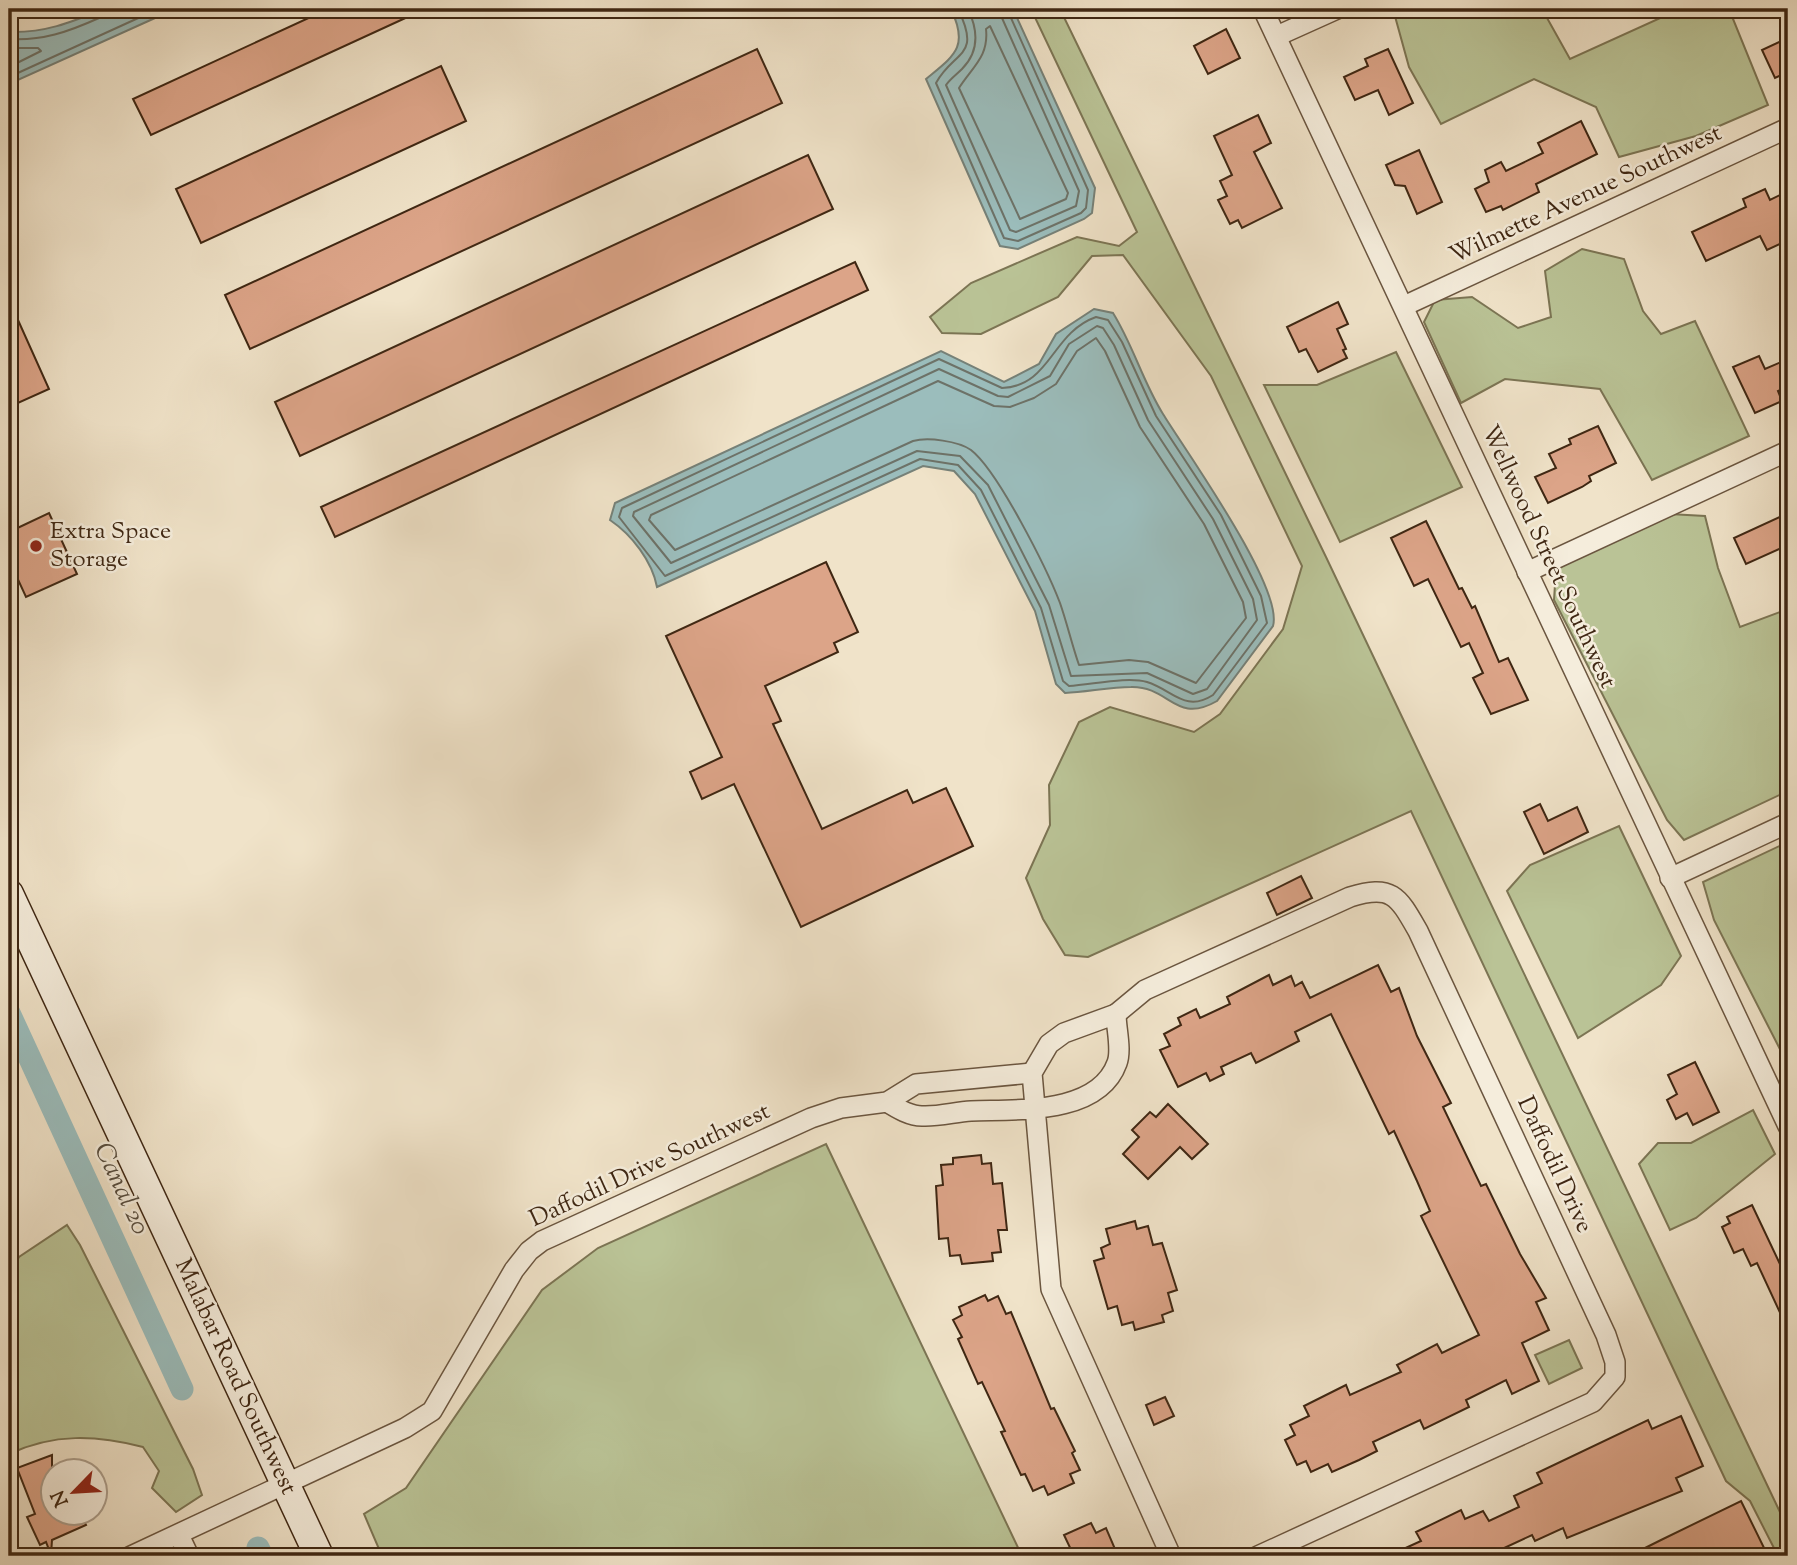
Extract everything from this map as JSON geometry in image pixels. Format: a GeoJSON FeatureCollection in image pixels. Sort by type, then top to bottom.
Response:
{"type":"FeatureCollection","features":[{"type":"Feature","properties":{"kind":"main road","name":"Malabar Road Southwest"},"geometry":{"type":"LineString","coordinates":[[9,894],[319,1556]]}},
{"type":"Feature","properties":{"kind":"street","name":"Wellwood Street Southwest"},"geometry":{"type":"LineString","coordinates":[[1263,9],[1788,1126]]}},
{"type":"Feature","properties":{"kind":"street"},"geometry":{"type":"LineString","coordinates":[[1277,36],[1337,9]]}},
{"type":"Feature","properties":{"kind":"street","name":"Wilmette Avenue Southwest"},"geometry":{"type":"LineString","coordinates":[[1404,306],[1788,128]]}},
{"type":"Feature","properties":{"kind":"street"},"geometry":{"type":"LineString","coordinates":[[1527,572],[1788,451]]}},
{"type":"Feature","properties":{"kind":"street"},"geometry":{"type":"LineString","coordinates":[[1670,878],[1788,824]]}},
{"type":"Feature","properties":{"kind":"street","name":"Daffodil Drive"},"geometry":{"type":"LineString","coordinates":[[1032,1073],[1049,1044],[1064,1033],[1115,1014],[1145,990],[1350,897],[1372,890],[1389,892],[1403,906],[1418,931],[1606,1335],[1615,1362],[1615,1377],[1593,1402],[1258,1556]]}},
{"type":"Feature","properties":{"kind":"street"},"geometry":{"type":"LineString","coordinates":[[887,1102],[920,1117],[1059,1107],[1087,1094],[1104,1081],[1117,1063],[1115,1014]]}},
{"type":"Feature","properties":{"kind":"street"},"geometry":{"type":"LineString","coordinates":[[1032,1073],[1051,1289],[1171,1556]]}},
{"type":"Feature","properties":{"kind":"street","name":"Daffodil Drive Southwest"},"geometry":{"type":"LineString","coordinates":[[131,1556],[284,1482],[405,1428],[432,1411],[514,1270],[529,1251],[542,1241],[811,1118],[841,1108],[887,1102],[916,1084],[1032,1073]]}},
{"type":"Feature","properties":{"kind":"street"},"geometry":{"type":"LineString","coordinates":[[179,1535],[189,1556]]}},
{"type":"Feature","properties":{"kind":"green space"},"geometry":{"type":"Polygon","coordinates":[[[1031,9],[1060,9],[1326,557],[1788,1529],[1788,1556],[1778,1556],[1750,1501],[1726,1481],[1411,811],[1088,957],[1065,955],[1043,919],[1026,878],[1050,825],[1049,785],[1079,722],[1110,707],[1194,732],[1220,714],[1283,629],[1302,566],[1211,376],[1123,255],[1092,256],[1058,297],[981,334],[942,333],[930,317],[971,283],[1077,237],[1119,246],[1137,232],[1031,9]]]}},
{"type":"Feature","properties":{"kind":"green space"},"geometry":{"type":"Polygon","coordinates":[[[1393,9],[1542,9],[1570,59],[1680,9],[1729,9],[1768,105],[1696,136],[1619,157],[1596,107],[1534,79],[1441,124],[1409,67],[1393,9]]]}},
{"type":"Feature","properties":{"kind":"green space"},"geometry":{"type":"Polygon","coordinates":[[[1582,249],[1624,259],[1643,311],[1661,334],[1695,321],[1749,436],[1652,480],[1600,389],[1505,379],[1461,403],[1424,322],[1435,300],[1472,297],[1518,328],[1551,317],[1545,271],[1582,249]]]}},
{"type":"Feature","properties":{"kind":"green space"},"geometry":{"type":"Polygon","coordinates":[[[1396,352],[1462,487],[1340,542],[1264,385],[1317,385],[1396,352]]]}},
{"type":"Feature","properties":{"kind":"green space"},"geometry":{"type":"Polygon","coordinates":[[[1669,514],[1705,516],[1718,568],[1740,627],[1788,609],[1788,791],[1684,840],[1667,820],[1554,600],[1556,569],[1669,514]]]}},
{"type":"Feature","properties":{"kind":"green space"},"geometry":{"type":"Polygon","coordinates":[[[1619,826],[1681,956],[1661,985],[1578,1038],[1507,891],[1530,865],[1619,826]]]}},
{"type":"Feature","properties":{"kind":"green space"},"geometry":{"type":"Polygon","coordinates":[[[1788,842],[1788,1065],[1714,920],[1703,882],[1788,842]]]}},
{"type":"Feature","properties":{"kind":"green space"},"geometry":{"type":"Polygon","coordinates":[[[1753,1110],[1775,1154],[1696,1218],[1670,1230],[1639,1164],[1658,1143],[1691,1143],[1753,1110]]]}},
{"type":"Feature","properties":{"kind":"green space"},"geometry":{"type":"Polygon","coordinates":[[[826,1144],[1022,1556],[382,1556],[364,1514],[406,1488],[542,1290],[598,1248],[826,1144]]]}},
{"type":"Feature","properties":{"kind":"green space"},"geometry":{"type":"Polygon","coordinates":[[[67,1225],[80,1245],[193,1469],[202,1495],[176,1512],[152,1488],[159,1471],[143,1447],[109,1440],[75,1438],[42,1442],[9,1454],[9,1274],[19,1257],[67,1225]]]}},
{"type":"Feature","properties":{"kind":"green space"},"geometry":{"type":"Polygon","coordinates":[[[1569,1340],[1582,1368],[1549,1384],[1535,1355],[1569,1340]]]}},
{"type":"Feature","properties":{"kind":"water"},"geometry":{"type":"Polygon","coordinates":[[[103,9],[175,9],[9,84],[9,32],[34,31],[57,26],[103,9]]]}},
{"type":"Feature","properties":{"kind":"water"},"geometry":{"type":"Polygon","coordinates":[[[951,9],[1013,9],[1095,188],[1092,213],[1018,249],[1000,246],[926,79],[945,63],[959,42],[959,33],[951,9]]]}},
{"type":"Feature","properties":{"kind":"water"},"geometry":{"type":"Polygon","coordinates":[[[1094,309],[1113,313],[1156,402],[1249,552],[1264,582],[1272,607],[1273,626],[1217,701],[1191,709],[1173,703],[1155,692],[1131,687],[1065,693],[1056,684],[1035,611],[975,494],[954,471],[923,466],[657,587],[651,568],[640,549],[610,520],[615,503],[941,351],[1004,382],[1039,364],[1056,334],[1094,309]]]}},
{"type":"Feature","properties":{"kind":"building"},"geometry":{"type":"Polygon","coordinates":[[[328,9],[425,9],[151,135],[133,99],[328,9]]]}},
{"type":"Feature","properties":{"kind":"building"},"geometry":{"type":"Polygon","coordinates":[[[1226,29],[1240,58],[1208,74],[1194,46],[1226,29]]]}},
{"type":"Feature","properties":{"kind":"building"},"geometry":{"type":"Polygon","coordinates":[[[1788,38],[1788,72],[1775,78],[1762,50],[1788,38]]]}},
{"type":"Feature","properties":{"kind":"building"},"geometry":{"type":"Polygon","coordinates":[[[757,49],[782,103],[250,349],[225,295],[757,49]]]}},
{"type":"Feature","properties":{"kind":"building"},"geometry":{"type":"Polygon","coordinates":[[[1388,49],[1413,103],[1389,115],[1378,90],[1355,100],[1344,77],[1368,66],[1365,59],[1388,49]]]}},
{"type":"Feature","properties":{"kind":"building"},"geometry":{"type":"Polygon","coordinates":[[[441,66],[466,121],[201,243],[176,189],[441,66]]]}},
{"type":"Feature","properties":{"kind":"building"},"geometry":{"type":"Polygon","coordinates":[[[1258,115],[1271,143],[1254,152],[1282,208],[1242,228],[1238,220],[1230,224],[1218,200],[1227,196],[1220,181],[1232,175],[1214,136],[1258,115]]]}},
{"type":"Feature","properties":{"kind":"building"},"geometry":{"type":"Polygon","coordinates":[[[1581,121],[1597,154],[1536,184],[1539,192],[1503,210],[1501,206],[1486,212],[1475,189],[1489,182],[1485,170],[1501,162],[1506,171],[1543,153],[1538,143],[1581,121]]]}},
{"type":"Feature","properties":{"kind":"building"},"geometry":{"type":"Polygon","coordinates":[[[1419,150],[1442,202],[1417,214],[1405,186],[1395,185],[1386,165],[1419,150]]]}},
{"type":"Feature","properties":{"kind":"building"},"geometry":{"type":"Polygon","coordinates":[[[808,155],[833,209],[300,456],[275,402],[808,155]]]}},
{"type":"Feature","properties":{"kind":"building"},"geometry":{"type":"Polygon","coordinates":[[[1765,189],[1770,200],[1788,191],[1788,240],[1767,250],[1760,236],[1706,261],[1692,232],[1746,207],[1743,199],[1765,189]]]}},
{"type":"Feature","properties":{"kind":"building"},"geometry":{"type":"Polygon","coordinates":[[[855,262],[868,290],[335,537],[321,507],[855,262]]]}},
{"type":"Feature","properties":{"kind":"building"},"geometry":{"type":"Polygon","coordinates":[[[9,300],[49,389],[9,407],[9,300]]]}},
{"type":"Feature","properties":{"kind":"building"},"geometry":{"type":"Polygon","coordinates":[[[1338,302],[1348,324],[1337,329],[1347,358],[1318,372],[1306,349],[1299,352],[1287,327],[1338,302]]]}},
{"type":"Feature","properties":{"kind":"building"},"geometry":{"type":"Polygon","coordinates":[[[1759,356],[1765,369],[1788,359],[1788,387],[1778,391],[1782,401],[1755,413],[1733,367],[1759,356]]]}},
{"type":"Feature","properties":{"kind":"building"},"geometry":{"type":"Polygon","coordinates":[[[1598,426],[1616,463],[1589,476],[1591,481],[1582,487],[1548,503],[1535,477],[1556,468],[1549,454],[1571,444],[1569,439],[1598,426]]]}},
{"type":"Feature","properties":{"kind":"building","name":"Extra Space Storage"},"geometry":{"type":"Polygon","coordinates":[[[49,513],[77,574],[26,597],[9,560],[9,532],[49,513]]]}},
{"type":"Feature","properties":{"kind":"building"},"geometry":{"type":"Polygon","coordinates":[[[1782,516],[1788,529],[1788,545],[1746,564],[1734,538],[1782,516]]]}},
{"type":"Feature","properties":{"kind":"building"},"geometry":{"type":"Polygon","coordinates":[[[1426,521],[1459,589],[1462,588],[1472,608],[1475,606],[1499,662],[1508,658],[1528,700],[1491,714],[1473,678],[1483,673],[1469,643],[1461,647],[1428,579],[1414,586],[1391,538],[1426,521]]]}},
{"type":"Feature","properties":{"kind":"building"},"geometry":{"type":"Polygon","coordinates":[[[826,562],[858,632],[834,643],[838,652],[765,686],[781,721],[773,724],[822,829],[907,790],[913,803],[946,788],[973,846],[801,927],[734,784],[702,799],[690,772],[722,757],[666,636],[826,562]]]}},
{"type":"Feature","properties":{"kind":"building"},"geometry":{"type":"Polygon","coordinates":[[[1540,804],[1548,821],[1577,807],[1588,832],[1544,854],[1524,812],[1540,804]]]}},
{"type":"Feature","properties":{"kind":"building"},"geometry":{"type":"Polygon","coordinates":[[[1301,876],[1312,898],[1277,915],[1267,893],[1301,876]]]}},
{"type":"Feature","properties":{"kind":"building"},"geometry":{"type":"Polygon","coordinates":[[[1378,965],[1391,992],[1399,988],[1417,1036],[1451,1103],[1443,1107],[1481,1186],[1486,1184],[1520,1254],[1546,1298],[1536,1302],[1549,1330],[1522,1343],[1539,1381],[1512,1394],[1506,1380],[1466,1400],[1469,1407],[1424,1429],[1420,1420],[1373,1442],[1377,1451],[1359,1460],[1332,1472],[1328,1464],[1311,1472],[1306,1461],[1297,1465],[1285,1440],[1295,1435],[1290,1425],[1309,1416],[1304,1406],[1346,1385],[1350,1395],[1401,1372],[1397,1365],[1437,1344],[1442,1353],[1479,1335],[1421,1216],[1430,1211],[1394,1131],[1389,1134],[1331,1014],[1295,1032],[1299,1041],[1256,1063],[1251,1053],[1221,1067],[1224,1074],[1210,1081],[1206,1073],[1178,1087],[1160,1050],[1170,1046],[1164,1034],[1181,1025],[1178,1018],[1196,1009],[1200,1018],[1230,1004],[1227,997],[1269,975],[1273,985],[1291,976],[1295,986],[1302,982],[1310,998],[1378,965]]]}},
{"type":"Feature","properties":{"kind":"building"},"geometry":{"type":"Polygon","coordinates":[[[1695,1062],[1719,1112],[1693,1125],[1687,1113],[1676,1119],[1667,1100],[1677,1094],[1668,1075],[1695,1062]]]}},
{"type":"Feature","properties":{"kind":"building"},"geometry":{"type":"Polygon","coordinates":[[[1168,1104],[1208,1144],[1192,1159],[1180,1147],[1148,1179],[1123,1154],[1139,1137],[1132,1130],[1150,1112],[1156,1117],[1168,1104]]]}},
{"type":"Feature","properties":{"kind":"building"},"geometry":{"type":"Polygon","coordinates":[[[981,1155],[982,1164],[991,1163],[993,1184],[1002,1183],[1007,1230],[998,1230],[1001,1252],[992,1253],[993,1261],[962,1264],[960,1255],[950,1256],[948,1238],[939,1239],[936,1186],[943,1185],[941,1165],[953,1164],[953,1158],[981,1155]]]}},
{"type":"Feature","properties":{"kind":"building"},"geometry":{"type":"Polygon","coordinates":[[[1752,1205],[1788,1281],[1788,1330],[1757,1263],[1751,1266],[1743,1249],[1734,1253],[1722,1227],[1730,1223],[1727,1217],[1752,1205]]]}},
{"type":"Feature","properties":{"kind":"building"},"geometry":{"type":"Polygon","coordinates":[[[1135,1221],[1137,1229],[1148,1226],[1153,1245],[1162,1243],[1177,1290],[1168,1293],[1173,1311],[1162,1315],[1164,1322],[1135,1330],[1133,1322],[1122,1325],[1117,1306],[1108,1309],[1094,1261],[1104,1258],[1101,1248],[1110,1244],[1106,1229],[1135,1221]]]}},
{"type":"Feature","properties":{"kind":"building"},"geometry":{"type":"Polygon","coordinates":[[[985,1295],[988,1301],[998,1296],[1006,1314],[1011,1312],[1051,1409],[1054,1408],[1075,1451],[1072,1453],[1080,1470],[1070,1474],[1074,1483],[1048,1495],[1044,1486],[1033,1491],[1025,1474],[1021,1475],[1001,1432],[1005,1431],[982,1382],[978,1384],[958,1339],[962,1337],[953,1320],[962,1315],[959,1307],[985,1295]]]}},
{"type":"Feature","properties":{"kind":"building"},"geometry":{"type":"Polygon","coordinates":[[[1165,1397],[1174,1416],[1154,1425],[1146,1405],[1165,1397]]]}},
{"type":"Feature","properties":{"kind":"building"},"geometry":{"type":"Polygon","coordinates":[[[1681,1416],[1703,1466],[1676,1478],[1682,1491],[1567,1538],[1563,1528],[1535,1541],[1532,1535],[1502,1549],[1506,1556],[1388,1556],[1421,1541],[1416,1532],[1461,1510],[1465,1519],[1483,1511],[1489,1521],[1519,1507],[1514,1496],[1542,1483],[1537,1473],[1648,1420],[1652,1429],[1681,1416]]]}},
{"type":"Feature","properties":{"kind":"building"},"geometry":{"type":"Polygon","coordinates":[[[38,1460],[38,1526],[84,1526],[52,1540],[51,1555],[46,1542],[40,1545],[27,1517],[35,1514],[17,1468],[38,1460]]]}},
{"type":"Feature","properties":{"kind":"building"},"geometry":{"type":"Polygon","coordinates":[[[1741,1501],[1768,1556],[1629,1556],[1661,1540],[1741,1501]]]}},
{"type":"Feature","properties":{"kind":"building"},"geometry":{"type":"Polygon","coordinates":[[[1091,1523],[1096,1533],[1106,1528],[1118,1556],[1074,1556],[1064,1535],[1091,1523]]]}},
{"type":"Feature","properties":{"kind":"waterway","name":"Canal 20"},"geometry":{"type":"LineString","coordinates":[[9,1013],[182,1389]]}},
{"type":"Feature","properties":{"kind":"waterway","name":"Canal 20"},"geometry":{"type":"LineString","coordinates":[[258,1548],[262,1556]]}},
{"type":"Feature","properties":{"kind":"place","name":"Extra Space Storage"},"geometry":{"type":"Point","coordinates":[36,546]}}]}
